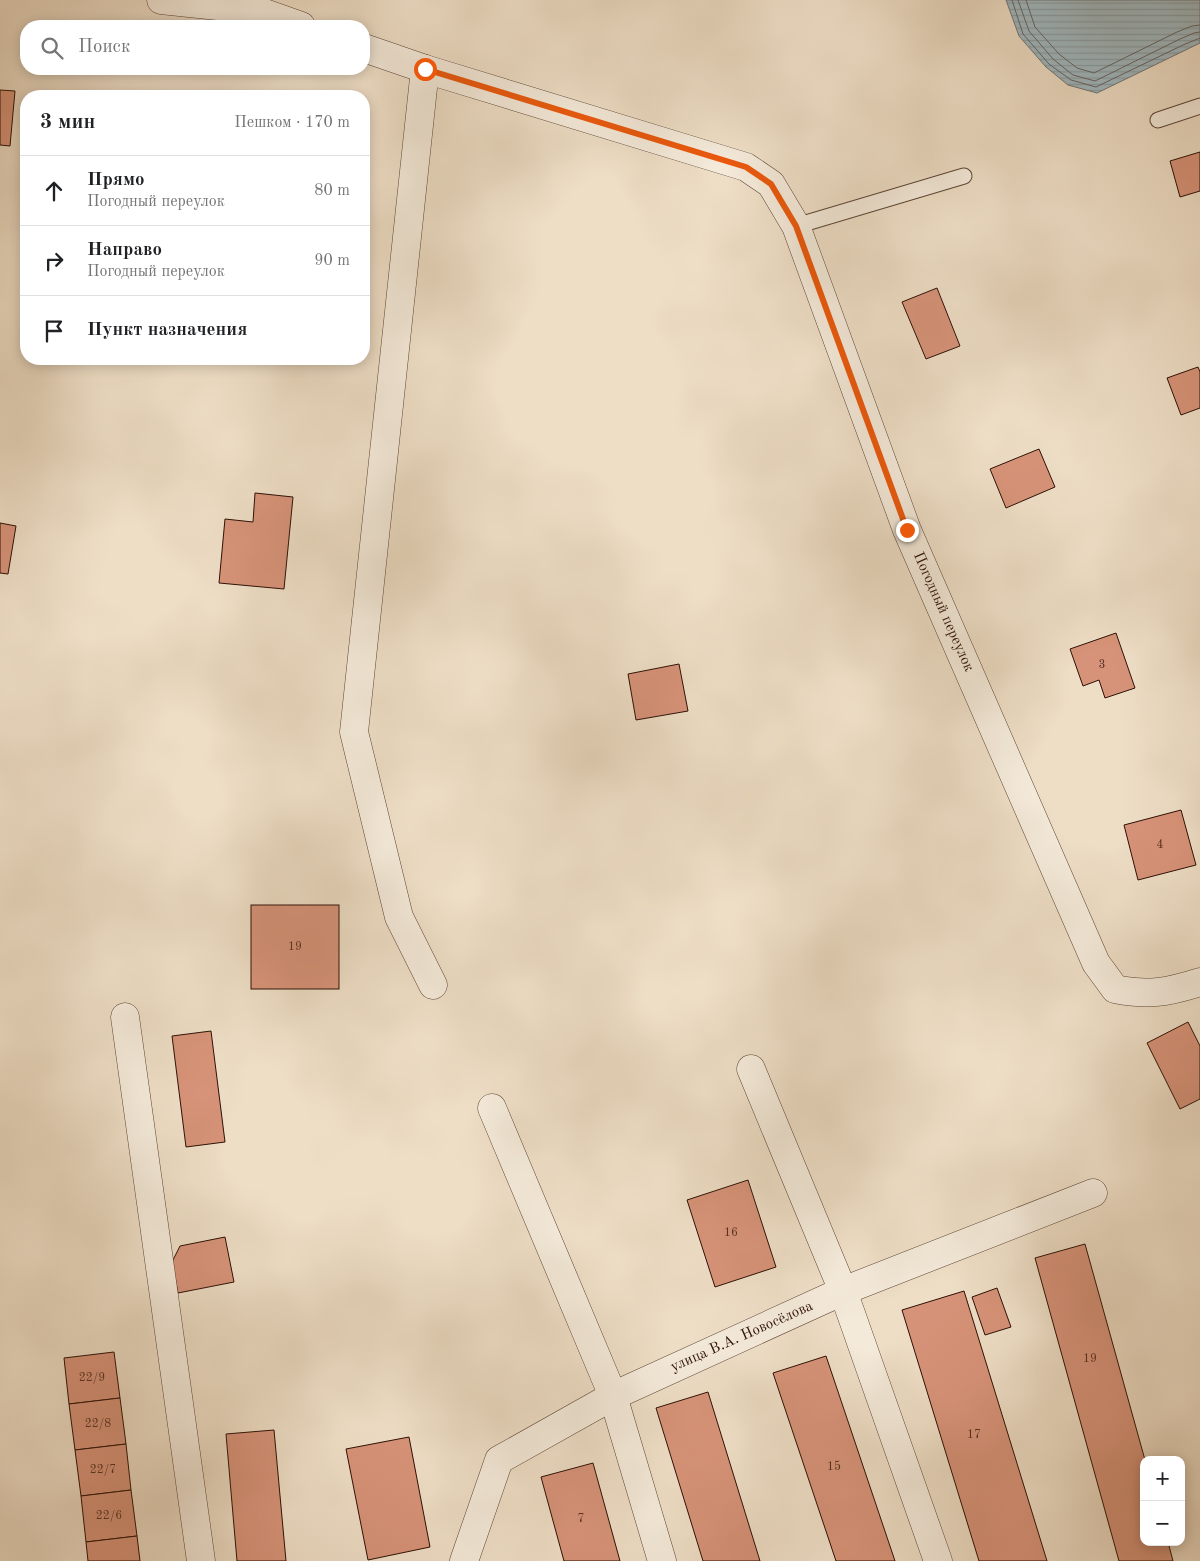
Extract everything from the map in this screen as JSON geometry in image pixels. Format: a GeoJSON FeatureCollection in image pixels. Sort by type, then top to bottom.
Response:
{"type":"FeatureCollection","features":[{"type":"Feature","properties":{"kind":"street"},"geometry":{"type":"LineString","coordinates":[[161,0],[262,5],[291,20]]}},
{"type":"Feature","properties":{"kind":"street","name":"Погодный переулок"},"geometry":{"type":"LineString","coordinates":[[370,50],[425,69],[746,167],[771,184],[796,226],[907,530],[1096,963],[1115,989],[1137,994],[1172,991],[1200,982]]}},
{"type":"Feature","properties":{"kind":"street"},"geometry":{"type":"LineString","coordinates":[[425,69],[354,732],[399,917],[433,985]]}},
{"type":"Feature","properties":{"kind":"street"},"geometry":{"type":"LineString","coordinates":[[125,1017],[201,1561]]}},
{"type":"Feature","properties":{"kind":"street"},"geometry":{"type":"LineString","coordinates":[[751,1069],[843,1292],[938,1561]]}},
{"type":"Feature","properties":{"kind":"street"},"geometry":{"type":"LineString","coordinates":[[492,1108],[613,1396],[662,1561]]}},
{"type":"Feature","properties":{"kind":"street","name":"улица В.А. Новосёлова"},"geometry":{"type":"LineString","coordinates":[[464,1561],[499,1460],[613,1396],[843,1292],[1093,1193]]}},
{"type":"Feature","properties":{"kind":"lane"},"geometry":{"type":"LineString","coordinates":[[1158,120],[1200,106]]}},
{"type":"Feature","properties":{"kind":"lane"},"geometry":{"type":"LineString","coordinates":[[796,226],[964,176]]}},
{"type":"Feature","properties":{"kind":"water"},"geometry":{"type":"Polygon","coordinates":[[[1006,0],[1200,0],[1200,43],[1097,93],[1068,85],[1046,67],[1019,36],[1006,0]]]}},
{"type":"Feature","properties":{"kind":"building"},"geometry":{"type":"Polygon","coordinates":[[[0,90],[15,91],[10,146],[0,145],[0,90]]]}},
{"type":"Feature","properties":{"kind":"building"},"geometry":{"type":"Polygon","coordinates":[[[1200,152],[1200,191],[1180,197],[1170,161],[1200,152]]]}},
{"type":"Feature","properties":{"kind":"building"},"geometry":{"type":"Polygon","coordinates":[[[937,288],[960,346],[926,359],[902,302],[937,288]]]}},
{"type":"Feature","properties":{"kind":"building"},"geometry":{"type":"Polygon","coordinates":[[[1198,367],[1200,372],[1200,408],[1181,415],[1167,378],[1198,367]]]}},
{"type":"Feature","properties":{"kind":"building"},"geometry":{"type":"Polygon","coordinates":[[[1039,449],[1055,487],[1006,508],[990,469],[1039,449]]]}},
{"type":"Feature","properties":{"kind":"building"},"geometry":{"type":"Polygon","coordinates":[[[255,493],[293,497],[284,589],[219,583],[225,519],[253,522],[255,493]]]}},
{"type":"Feature","properties":{"kind":"building"},"geometry":{"type":"Polygon","coordinates":[[[0,523],[16,526],[8,574],[0,573],[0,523]]]}},
{"type":"Feature","properties":{"kind":"building"},"geometry":{"type":"Polygon","coordinates":[[[1116,633],[1135,688],[1105,698],[1099,680],[1083,686],[1070,649],[1116,633]]]}},
{"type":"Feature","properties":{"kind":"building"},"geometry":{"type":"Polygon","coordinates":[[[679,664],[688,711],[636,720],[628,674],[679,664]]]}},
{"type":"Feature","properties":{"kind":"building"},"geometry":{"type":"Polygon","coordinates":[[[1181,810],[1196,865],[1138,880],[1124,825],[1181,810]]]}},
{"type":"Feature","properties":{"kind":"building"},"geometry":{"type":"Polygon","coordinates":[[[251,905],[339,905],[339,989],[251,989],[251,905]]]}},
{"type":"Feature","properties":{"kind":"building"},"geometry":{"type":"Polygon","coordinates":[[[1188,1022],[1200,1046],[1200,1099],[1180,1109],[1147,1043],[1188,1022]]]}},
{"type":"Feature","properties":{"kind":"building"},"geometry":{"type":"Polygon","coordinates":[[[211,1031],[225,1142],[186,1147],[172,1036],[211,1031]]]}},
{"type":"Feature","properties":{"kind":"building"},"geometry":{"type":"Polygon","coordinates":[[[748,1180],[776,1267],[715,1287],[687,1200],[748,1180]]]}},
{"type":"Feature","properties":{"kind":"building"},"geometry":{"type":"Polygon","coordinates":[[[225,1237],[234,1282],[178,1293],[172,1262],[180,1246],[225,1237]]]}},
{"type":"Feature","properties":{"kind":"building"},"geometry":{"type":"Polygon","coordinates":[[[1085,1244],[1144,1456],[1140,1456],[1140,1546],[1169,1546],[1173,1561],[1119,1561],[1035,1258],[1085,1244]]]}},
{"type":"Feature","properties":{"kind":"building"},"geometry":{"type":"Polygon","coordinates":[[[997,1288],[1011,1327],[985,1335],[972,1297],[997,1288]]]}},
{"type":"Feature","properties":{"kind":"building"},"geometry":{"type":"Polygon","coordinates":[[[964,1291],[1047,1561],[979,1561],[902,1310],[964,1291]]]}},
{"type":"Feature","properties":{"kind":"building"},"geometry":{"type":"Polygon","coordinates":[[[114,1352],[120,1398],[69,1404],[64,1358],[114,1352]]]}},
{"type":"Feature","properties":{"kind":"building"},"geometry":{"type":"Polygon","coordinates":[[[826,1356],[895,1561],[836,1561],[773,1373],[826,1356]]]}},
{"type":"Feature","properties":{"kind":"building"},"geometry":{"type":"Polygon","coordinates":[[[708,1392],[760,1561],[703,1561],[656,1408],[708,1392]]]}},
{"type":"Feature","properties":{"kind":"building"},"geometry":{"type":"Polygon","coordinates":[[[120,1398],[126,1444],[75,1450],[69,1404],[120,1398]]]}},
{"type":"Feature","properties":{"kind":"building"},"geometry":{"type":"Polygon","coordinates":[[[274,1430],[286,1561],[237,1561],[226,1434],[274,1430]]]}},
{"type":"Feature","properties":{"kind":"building"},"geometry":{"type":"Polygon","coordinates":[[[409,1437],[430,1547],[368,1560],[346,1449],[409,1437]]]}},
{"type":"Feature","properties":{"kind":"building"},"geometry":{"type":"Polygon","coordinates":[[[126,1444],[131,1490],[81,1496],[75,1450],[126,1444]]]}},
{"type":"Feature","properties":{"kind":"building"},"geometry":{"type":"Polygon","coordinates":[[[593,1463],[620,1561],[564,1561],[541,1477],[593,1463]]]}},
{"type":"Feature","properties":{"kind":"building"},"geometry":{"type":"Polygon","coordinates":[[[131,1490],[137,1536],[86,1542],[81,1496],[131,1490]]]}},
{"type":"Feature","properties":{"kind":"building"},"geometry":{"type":"Polygon","coordinates":[[[137,1536],[140,1561],[88,1561],[86,1542],[137,1536]]]}},
{"type":"Feature","properties":{"kind":"route"},"geometry":{"type":"LineString","coordinates":[[425,69],[746,167],[771,184],[796,226],[907,530]]}}]}
